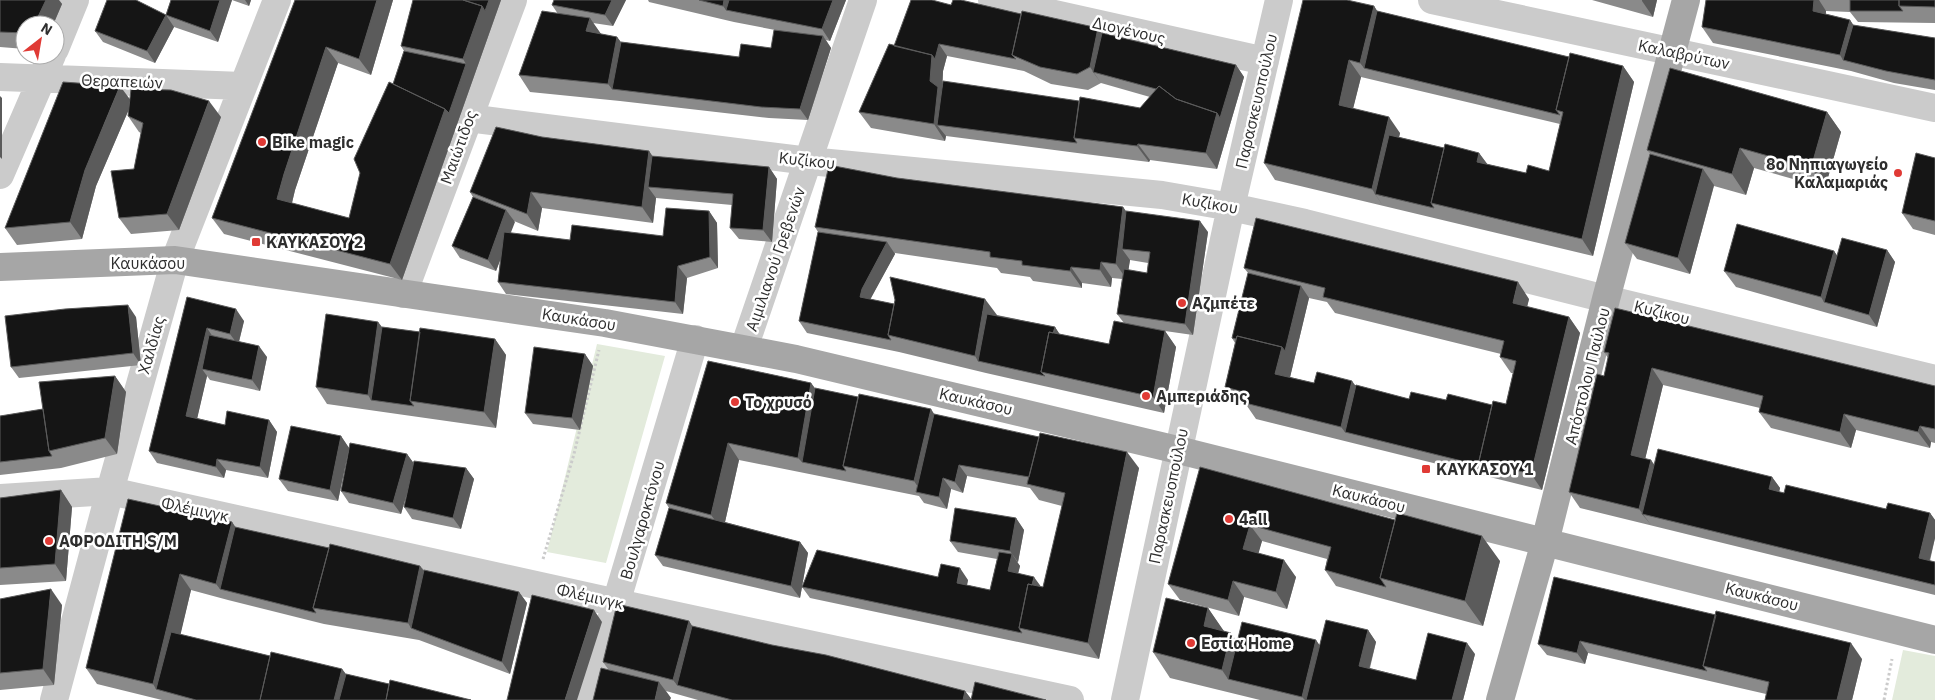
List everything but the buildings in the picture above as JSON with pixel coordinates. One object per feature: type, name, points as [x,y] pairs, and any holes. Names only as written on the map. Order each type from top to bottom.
[{"type":"main road","name":"Απόστολου Παύλου","points":[[1500,700],[1545,542],[1606,299],[1686,0]]},
{"type":"main road","name":"Καυκάσου","points":[[0,267],[175,260],[605,322],[744,348],[1178,450],[1935,640]]},
{"type":"street","points":[[65,24],[75,0]]},
{"type":"street","name":"Χαλδίας","points":[[54,700],[175,260],[277,0]]},
{"type":"street","name":"Μαιώτιδος","points":[[403,294],[513,0]]},
{"type":"street","name":"Αιμιλιανού Γρεβενών","points":[[744,348],[864,0]]},
{"type":"street","name":"Διογένους","points":[[992,0],[1265,61]]},
{"type":"street","name":"Παρασκευοπούλου","points":[[1125,700],[1231,207],[1279,0]]},
{"type":"street","name":"Καλαβρύτων","points":[[1432,0],[1935,108]]},
{"type":"street","points":[[0,175],[48,66]]},
{"type":"street","name":"Θεραπειών","points":[[0,77],[48,66],[243,86]]},
{"type":"street","name":"Κυζίκου","points":[[468,118],[809,160],[1162,195],[1231,207],[1304,223],[1935,379]]},
{"type":"street","name":"Βουλγαροκτόνου","points":[[587,700],[694,339]]},
{"type":"street","name":"Φλέμινγκ","points":[[0,498],[110,491],[617,603],[1070,700]]},
{"type":"path","points":[[536,584],[574,454],[597,363],[605,322]]},
{"type":"path","points":[[1884,700],[1898,630]]},
{"type":"green space","points":[[597,344],[665,356],[606,563],[547,552]]},
{"type":"green space","points":[[1903,650],[1935,656],[1935,700],[1892,700]]},
{"type":"place","name":"Bike magic","points":[[262,142]]},
{"type":"place","name":"8ο Νηπιαγωγείο Καλαμαριάς","points":[[1898,173]]},
{"type":"place","name":"ΚΑΥΚΑΣΟΥ 2","points":[[256,242]]},
{"type":"place","name":"Αζμπέτε","points":[[1182,303]]},
{"type":"place","name":"Αμπεριάδης","points":[[1146,396]]},
{"type":"place","name":"Το χρυσό","points":[[735,402]]},
{"type":"place","name":"ΚΑΥΚΑΣΟΥ 1","points":[[1426,469]]},
{"type":"place","name":"4all","points":[[1229,519]]},
{"type":"place","name":"ΑΦΡΟΔΙΤΗ S/M","points":[[49,541]]},
{"type":"place","name":"Εστία Home","points":[[1191,643]]}]
